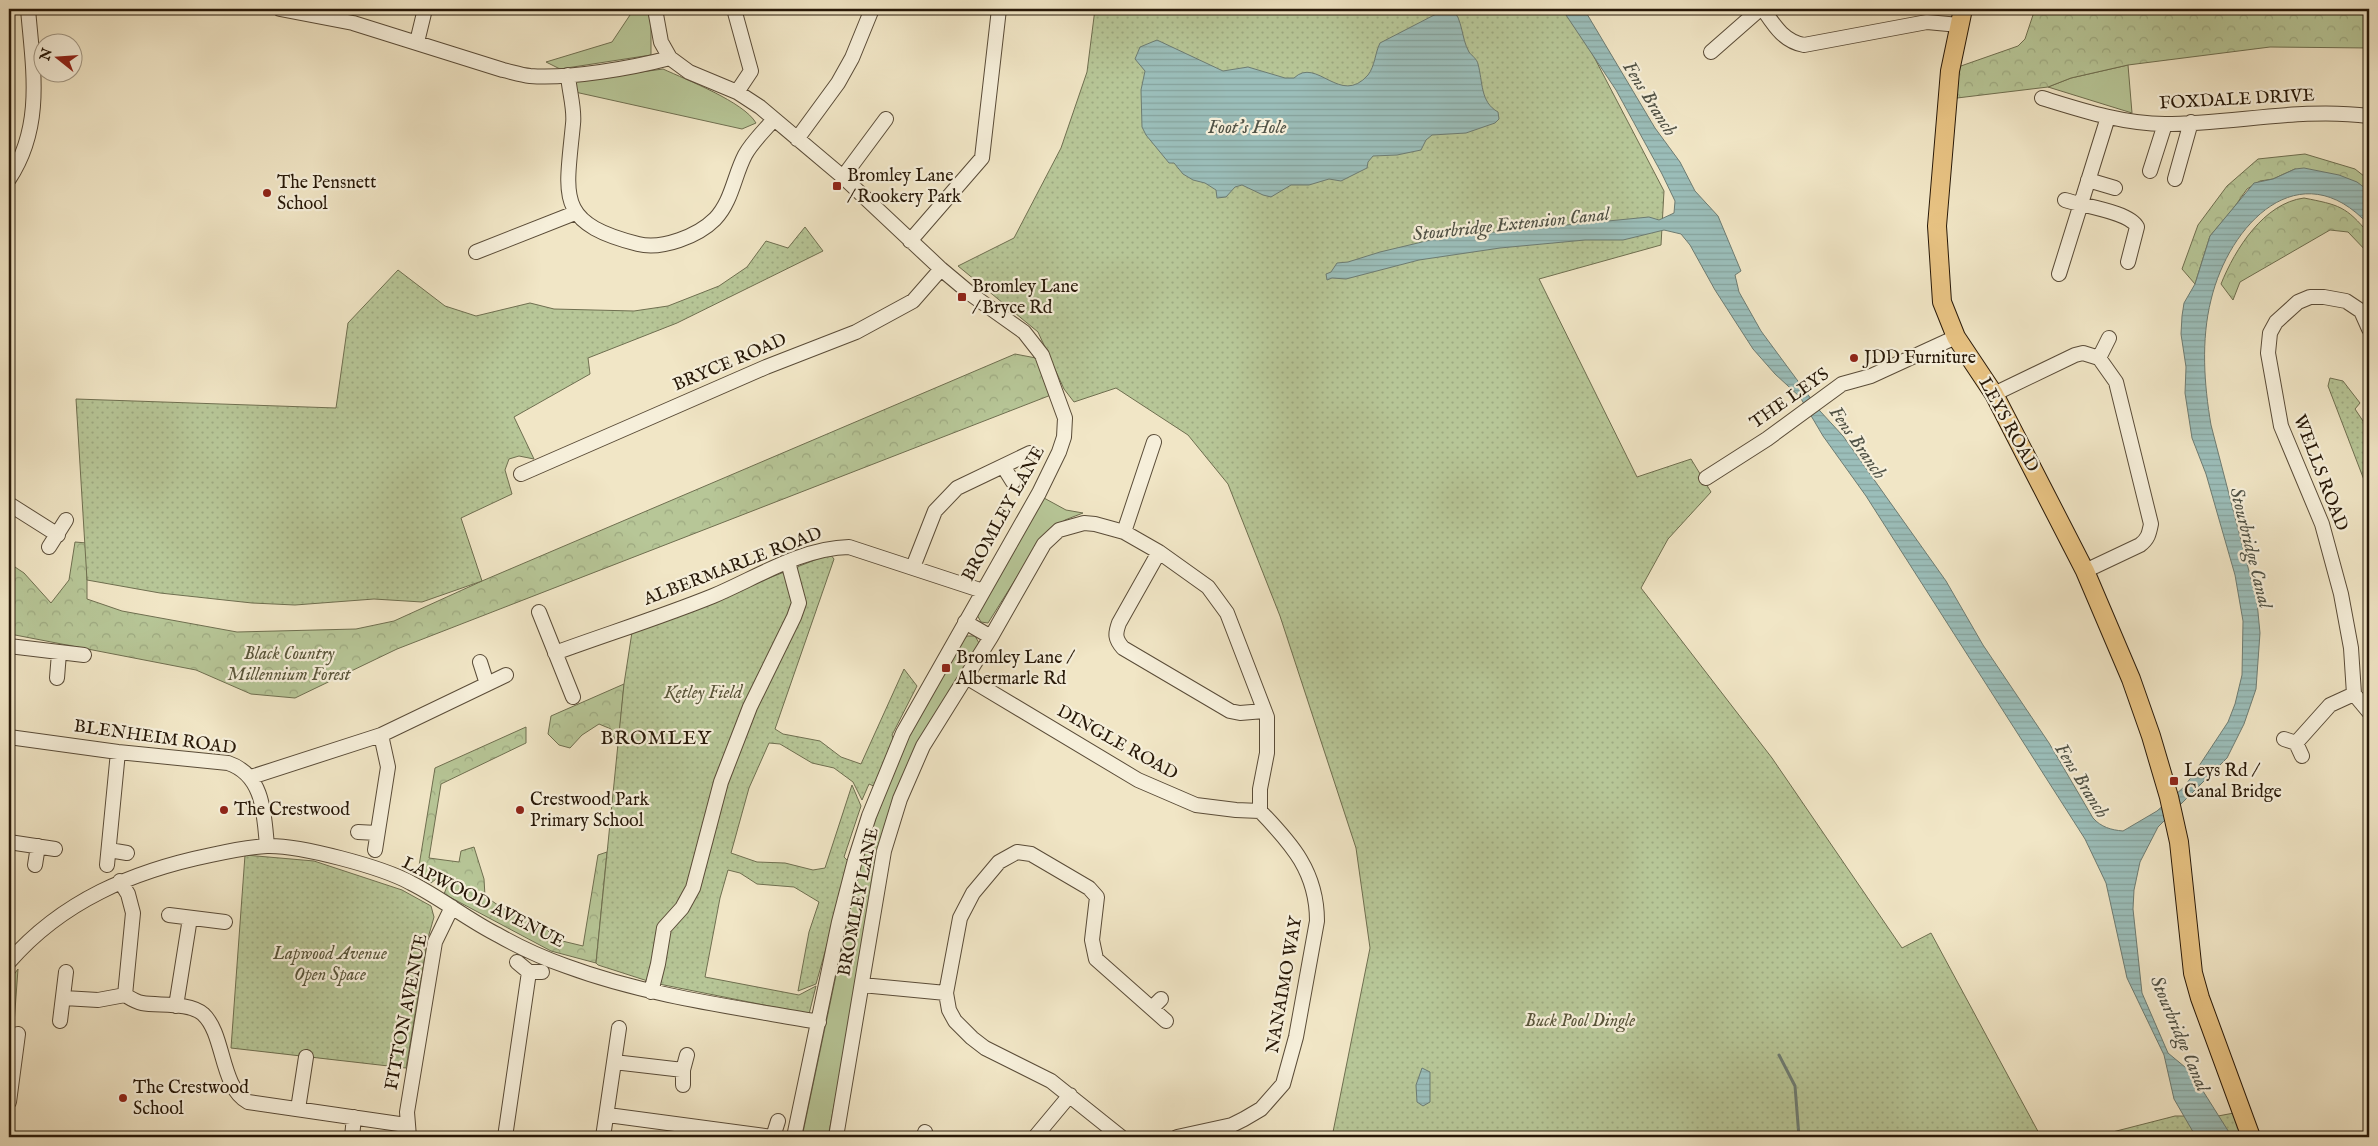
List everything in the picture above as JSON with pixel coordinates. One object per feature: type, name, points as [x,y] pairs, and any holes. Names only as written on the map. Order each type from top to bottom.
[{"type":"main road","name":"LEYS ROAD","points":[[1961,17],[1950,71],[1936,226],[1942,302],[1956,337],[1994,394],[2085,571],[2131,679],[2175,821],[2193,973],[2200,998],[2251,1137]]},
{"type":"street","points":[[9,179],[21,161],[34,115],[34,85],[28,9]]},
{"type":"street","points":[[280,9],[353,23],[503,70],[528,76],[568,75],[644,65],[670,58]]},
{"type":"street","points":[[417,42],[425,9]]},
{"type":"street","points":[[655,9],[661,42],[670,58],[689,72],[737,92],[774,119],[843,177],[940,269]]},
{"type":"street","points":[[734,9],[751,71],[737,92]]},
{"type":"street","points":[[797,139],[838,83],[852,58],[872,9]]},
{"type":"street","points":[[910,241],[982,158],[999,9]]},
{"type":"street","points":[[1711,52],[1761,9],[1786,38],[1804,45],[1961,17]]},
{"type":"street","points":[[568,75],[574,122],[568,156],[567,189],[575,213],[604,235],[642,245],[675,242],[695,234],[715,220],[727,203],[746,154],[774,119]]},
{"type":"street","name":"FOXDALE DRIVE","points":[[2049,104],[2108,117],[2165,124],[2300,114],[2341,113],[2369,116]]},
{"type":"street","points":[[2059,274],[2108,117]]},
{"type":"street","points":[[843,177],[886,119]]},
{"type":"street","points":[[2175,179],[2191,122]]},
{"type":"street","points":[[2150,171],[2165,124]]},
{"type":"street","points":[[2088,180],[2115,188]]},
{"type":"street","points":[[2065,200],[2120,214],[2135,221],[2137,227],[2128,262]]},
{"type":"street","points":[[476,252],[575,213]]},
{"type":"street","name":"BROMLEY LANE","points":[[794,1137],[839,922],[869,816],[903,733],[1039,493],[1060,452],[1066,427],[1057,392],[1042,355],[1024,332],[972,295],[940,269]]},
{"type":"street","name":"BRYCE ROAD","points":[[521,474],[766,366],[856,332],[913,301],[940,269]]},
{"type":"street","name":"WELLS ROAD","points":[[2354,694],[2351,648],[2341,594],[2322,524],[2280,426],[2268,353],[2270,333],[2276,322],[2298,302],[2310,297],[2324,296],[2346,301],[2361,311],[2369,329]]},
{"type":"street","name":"THE LEYS","points":[[1706,478],[1766,439],[1842,384],[1872,376],[1956,337]]},
{"type":"street","points":[[2099,358],[2109,338]]},
{"type":"street","points":[[1994,394],[2075,355],[2084,354],[2099,358],[2116,382],[2150,524],[2147,540],[2085,571]]},
{"type":"street","points":[[1124,532],[1142,455],[1154,442]]},
{"type":"street","points":[[913,567],[935,511],[957,488],[1030,453]]},
{"type":"street","points":[[1003,466],[1013,482]]},
{"type":"street","points":[[9,504],[58,535]]},
{"type":"street","points":[[49,547],[66,520]]},
{"type":"street","points":[[965,622],[991,637],[1044,544],[1059,530],[1084,523],[1124,532],[1159,552],[1208,587],[1227,613],[1267,717],[1267,752],[1260,789],[1260,811]]},
{"type":"street","name":"ALBERMARLE ROAD","points":[[555,653],[712,596],[788,562],[832,547],[849,547],[983,591]]},
{"type":"street","points":[[1159,552],[1119,623],[1115,634],[1118,642],[1123,648],[1230,711],[1240,713],[1264,711]]},
{"type":"street","points":[[651,992],[664,928],[682,908],[693,888],[720,782],[750,707],[794,618],[799,603],[788,562]]},
{"type":"street","points":[[540,612],[572,697]]},
{"type":"street","name":"BROMLEY LANE","points":[[836,1137],[884,851],[900,799],[923,746],[991,637]]},
{"type":"street","points":[[9,646],[84,655]]},
{"type":"street","points":[[57,678],[59,653]]},
{"type":"street","points":[[480,662],[487,684]]},
{"type":"street","points":[[251,777],[381,735],[506,675]]},
{"type":"street","name":"DINGLE ROAD","points":[[966,677],[1138,780],[1196,805],[1260,811]]},
{"type":"street","points":[[2294,746],[2330,705],[2354,694],[2369,712]]},
{"type":"street","points":[[375,850],[388,767],[381,735]]},
{"type":"street","name":"BLENHEIM ROAD","points":[[9,737],[118,752],[228,763],[238,766],[251,777],[262,802],[267,846]]},
{"type":"street","points":[[107,865],[118,752]]},
{"type":"street","name":"NANAIMO WAY","points":[[1177,1137],[1232,1126],[1252,1115],[1284,1084],[1288,1072],[1317,921],[1317,905],[1309,876],[1296,850],[1260,811]]},
{"type":"street","points":[[358,832],[378,833]]},
{"type":"street","points":[[9,842],[55,848]]},
{"type":"street","points":[[35,865],[38,846]]},
{"type":"street","name":"LAPWOOD AVENUE","points":[[9,962],[28,939],[51,920],[73,905],[120,881],[147,871],[198,858],[267,846],[286,847],[354,862],[410,882],[498,936],[565,966],[651,992],[819,1022]]},
{"type":"street","points":[[109,850],[127,853]]},
{"type":"street","points":[[1121,1137],[1051,1081],[985,1048],[955,1021],[949,1010],[946,994],[960,918],[973,893],[999,862],[1018,852],[1031,854],[1043,859],[1094,892],[1097,902],[1092,947],[1096,959],[1157,1004],[1166,1020]]},
{"type":"street","points":[[120,881],[128,894],[133,913],[125,996]]},
{"type":"street","name":"FITTON AVENUE","points":[[408,1131],[435,942],[452,907]]},
{"type":"street","points":[[169,915],[225,922]]},
{"type":"street","points":[[176,1006],[190,918]]},
{"type":"street","points":[[505,1137],[536,972],[517,962]]},
{"type":"street","points":[[60,1022],[66,972]]},
{"type":"street","points":[[862,985],[946,994]]},
{"type":"street","points":[[64,998],[98,1000],[125,996],[140,1003],[176,1006],[202,1013],[210,1024],[234,1086],[240,1096],[252,1103],[354,1118],[408,1131]]},
{"type":"street","points":[[603,1137],[608,1115],[619,1028]]},
{"type":"street","points":[[9,1102],[12,1049],[18,1034]]},
{"type":"street","points":[[683,1085],[683,1070],[688,1055]]},
{"type":"street","points":[[614,1062],[683,1070]]},
{"type":"street","points":[[298,1109],[300,1065]]},
{"type":"street","points":[[1035,1137],[1070,1095]]},
{"type":"street","points":[[608,1115],[772,1137],[778,1121]]},
{"type":"street","points":[[352,1137],[354,1118]]},
{"type":"green space","points":[[634,9],[648,9],[651,25],[651,55],[560,69],[546,62],[612,42]]},
{"type":"green space","name":"Buck Pool Dingle","points":[[1095,9],[1318,9],[1355,12],[1359,9],[1569,9],[1664,191],[1661,245],[1539,279],[1637,477],[1691,459],[1711,492],[1668,539],[1641,588],[1772,758],[1902,948],[1931,933],[2041,1137],[1332,1137],[1370,948],[1356,848],[1280,616],[1228,484],[1188,435],[1116,388],[1074,402],[1064,389],[1038,332],[958,266],[1014,238],[1061,148],[1087,72]]},
{"type":"green space","points":[[2035,9],[2369,9],[2369,48],[2270,47],[2128,65],[2071,78],[2048,87],[1957,98],[1958,67],[2018,46],[2025,39]]},
{"type":"green space","points":[[2128,65],[2132,113],[2048,87],[2071,78]]},
{"type":"green space","points":[[663,69],[728,100],[750,115],[756,123],[742,129],[575,92],[574,81]]},
{"type":"green space","points":[[2305,154],[2355,169],[2369,180],[2369,191],[2295,169],[2273,179],[2260,181],[2247,189],[2210,236],[2195,284],[2182,269],[2198,225],[2227,186],[2258,159]]},
{"type":"green space","points":[[2304,198],[2334,205],[2348,212],[2369,234],[2369,254],[2348,232],[2330,230],[2240,282],[2233,300],[2221,284],[2234,256],[2243,243],[2264,218],[2276,209]]},
{"type":"green space","points":[[805,227],[823,251],[677,323],[588,358],[590,374],[514,417],[534,459],[519,456],[509,459],[505,470],[512,494],[461,518],[482,581],[422,602],[374,599],[295,605],[252,603],[160,593],[87,580],[76,399],[336,408],[348,323],[398,270],[445,306],[476,316],[530,303],[554,309],[634,311],[668,306],[719,286],[747,267],[766,241],[788,248]]},
{"type":"green space","name":"Black Country Millennium Forest","points":[[1015,354],[1036,358],[1051,395],[397,649],[295,698],[251,694],[196,670],[10,634],[9,563],[24,573],[51,603],[69,580],[75,542],[87,543],[87,599],[122,611],[237,632],[356,629],[394,621],[482,581]]},
{"type":"green space","points":[[2330,378],[2343,381],[2360,403],[2355,409],[2369,430],[2369,493],[2328,386]]},
{"type":"green space","points":[[1044,498],[1066,510],[1083,513],[1065,520],[1042,537],[988,623],[981,622],[977,615]]},
{"type":"green space","name":"Ketley Field","points":[[830,554],[834,559],[775,729],[783,734],[820,741],[841,757],[861,764],[904,669],[917,686],[892,735],[894,741],[876,787],[869,784],[862,800],[853,782],[834,768],[812,763],[780,744],[769,743],[749,788],[731,853],[757,862],[785,863],[813,870],[825,868],[852,785],[861,806],[844,857],[850,863],[816,984],[798,991],[809,932],[819,902],[794,887],[757,884],[740,873],[728,870],[720,898],[705,977],[799,995],[816,986],[809,1014],[654,983],[598,965],[596,963],[624,684],[632,632]]},
{"type":"green space","points":[[967,636],[975,636],[979,643],[919,744],[892,803],[828,1137],[802,1137],[854,890],[867,842],[904,744],[960,644]]},
{"type":"green space","points":[[624,684],[618,748],[611,729],[599,724],[582,735],[570,748],[559,745],[548,734],[551,716]]},
{"type":"green space","points":[[526,727],[526,743],[441,784],[429,858],[459,862],[461,851],[474,847],[484,879],[485,896],[502,908],[545,926],[554,939],[583,946],[598,855],[607,852],[596,963],[551,951],[444,894],[448,884],[436,879],[431,883],[418,872],[435,768]]},
{"type":"green space","name":"Lapwood Avenue Open Space","points":[[245,855],[314,861],[402,890],[431,906],[434,917],[428,938],[406,1068],[231,1048]]},
{"type":"green space","points":[[18,969],[13,1038],[9,1042],[9,981]]},
{"type":"green space","points":[[2234,1113],[2241,1137],[2093,1137],[2175,1116],[2218,1116]]},
{"type":"water","name":"Foot's Hole","points":[[1442,9],[1452,9],[1456,13],[1466,47],[1476,59],[1485,97],[1492,108],[1498,112],[1499,119],[1495,123],[1466,133],[1432,135],[1426,140],[1421,150],[1397,155],[1373,156],[1368,162],[1367,168],[1341,181],[1329,179],[1309,185],[1291,185],[1271,197],[1242,185],[1235,187],[1226,197],[1217,198],[1216,190],[1205,183],[1193,180],[1183,174],[1174,163],[1169,163],[1146,135],[1142,127],[1141,90],[1145,71],[1135,59],[1140,47],[1157,40],[1223,71],[1248,67],[1285,78],[1294,78],[1303,73],[1311,73],[1348,86],[1358,83],[1368,75],[1380,43],[1440,12]]},
{"type":"water","points":[[1562,9],[1584,9],[1655,128],[1680,162],[1695,191],[1718,216],[1741,271],[1735,275],[1739,292],[1761,331],[1820,411],[1843,436],[1946,581],[1983,645],[2049,743],[2093,818],[2106,828],[2114,830],[2123,831],[2157,811],[2184,787],[2228,722],[2235,704],[2242,675],[2243,621],[2235,575],[2206,474],[2192,438],[2185,393],[2186,367],[2181,334],[2184,303],[2195,284],[2210,236],[2254,183],[2273,179],[2295,169],[2304,168],[2339,175],[2357,182],[2369,191],[2369,225],[2343,204],[2318,194],[2293,196],[2271,206],[2251,223],[2234,246],[2220,272],[2208,315],[2205,362],[2211,425],[2257,602],[2260,633],[2256,689],[2244,724],[2227,758],[2158,827],[2140,862],[2134,890],[2133,909],[2142,993],[2168,1053],[2191,1072],[2232,1137],[2196,1137],[2174,1099],[2164,1055],[2127,978],[2106,883],[2085,839],[1866,496],[1823,436],[1800,397],[1775,374],[1753,349],[1715,290],[1690,245],[1681,234],[1664,230],[1623,240],[1585,240],[1500,248],[1419,260],[1346,279],[1332,278],[1327,280],[1326,274],[1331,272],[1337,263],[1348,262],[1380,252],[1443,237],[1649,217],[1659,220],[1674,213],[1675,201],[1616,90]]},
{"type":"water","points":[[1422,1068],[1430,1072],[1430,1102],[1423,1106],[1417,1102],[1416,1085]]},
{"type":"waterway","points":[[1779,1055],[1795,1086],[1799,1137]]},
{"type":"place","name":"Bromley Lane / Rookery Park","points":[[837,186]]},
{"type":"place","name":"The Pensnett School","points":[[267,193]]},
{"type":"place","name":"Bromley Lane / Bryce Rd","points":[[962,297]]},
{"type":"place","name":"JDD Furniture","points":[[1854,358]]},
{"type":"place","name":"Bromley Lane / Albermarle Rd","points":[[946,668]]},
{"type":"place","name":"Leys Rd / Canal Bridge","points":[[2174,781]]},
{"type":"place","name":"The Crestwood","points":[[224,810]]},
{"type":"place","name":"Crestwood Park Primary School","points":[[520,810]]},
{"type":"place","name":"The Crestwood School","points":[[123,1098]]},
{"type":"district","name":"BROMLEY","points":[[656,738]]},
{"type":"water label","name":"Fens Branch","points":[[1649,99]]},
{"type":"water label","name":"Stourbridge Extension Canal","points":[[1511,225]]},
{"type":"water label","name":"Fens Branch","points":[[1857,443]]},
{"type":"water label","name":"Stourbridge Canal","points":[[2250,548]]},
{"type":"water label","name":"Fens Branch","points":[[2081,781]]},
{"type":"water label","name":"Stourbridge Canal","points":[[2179,1034]]}]
